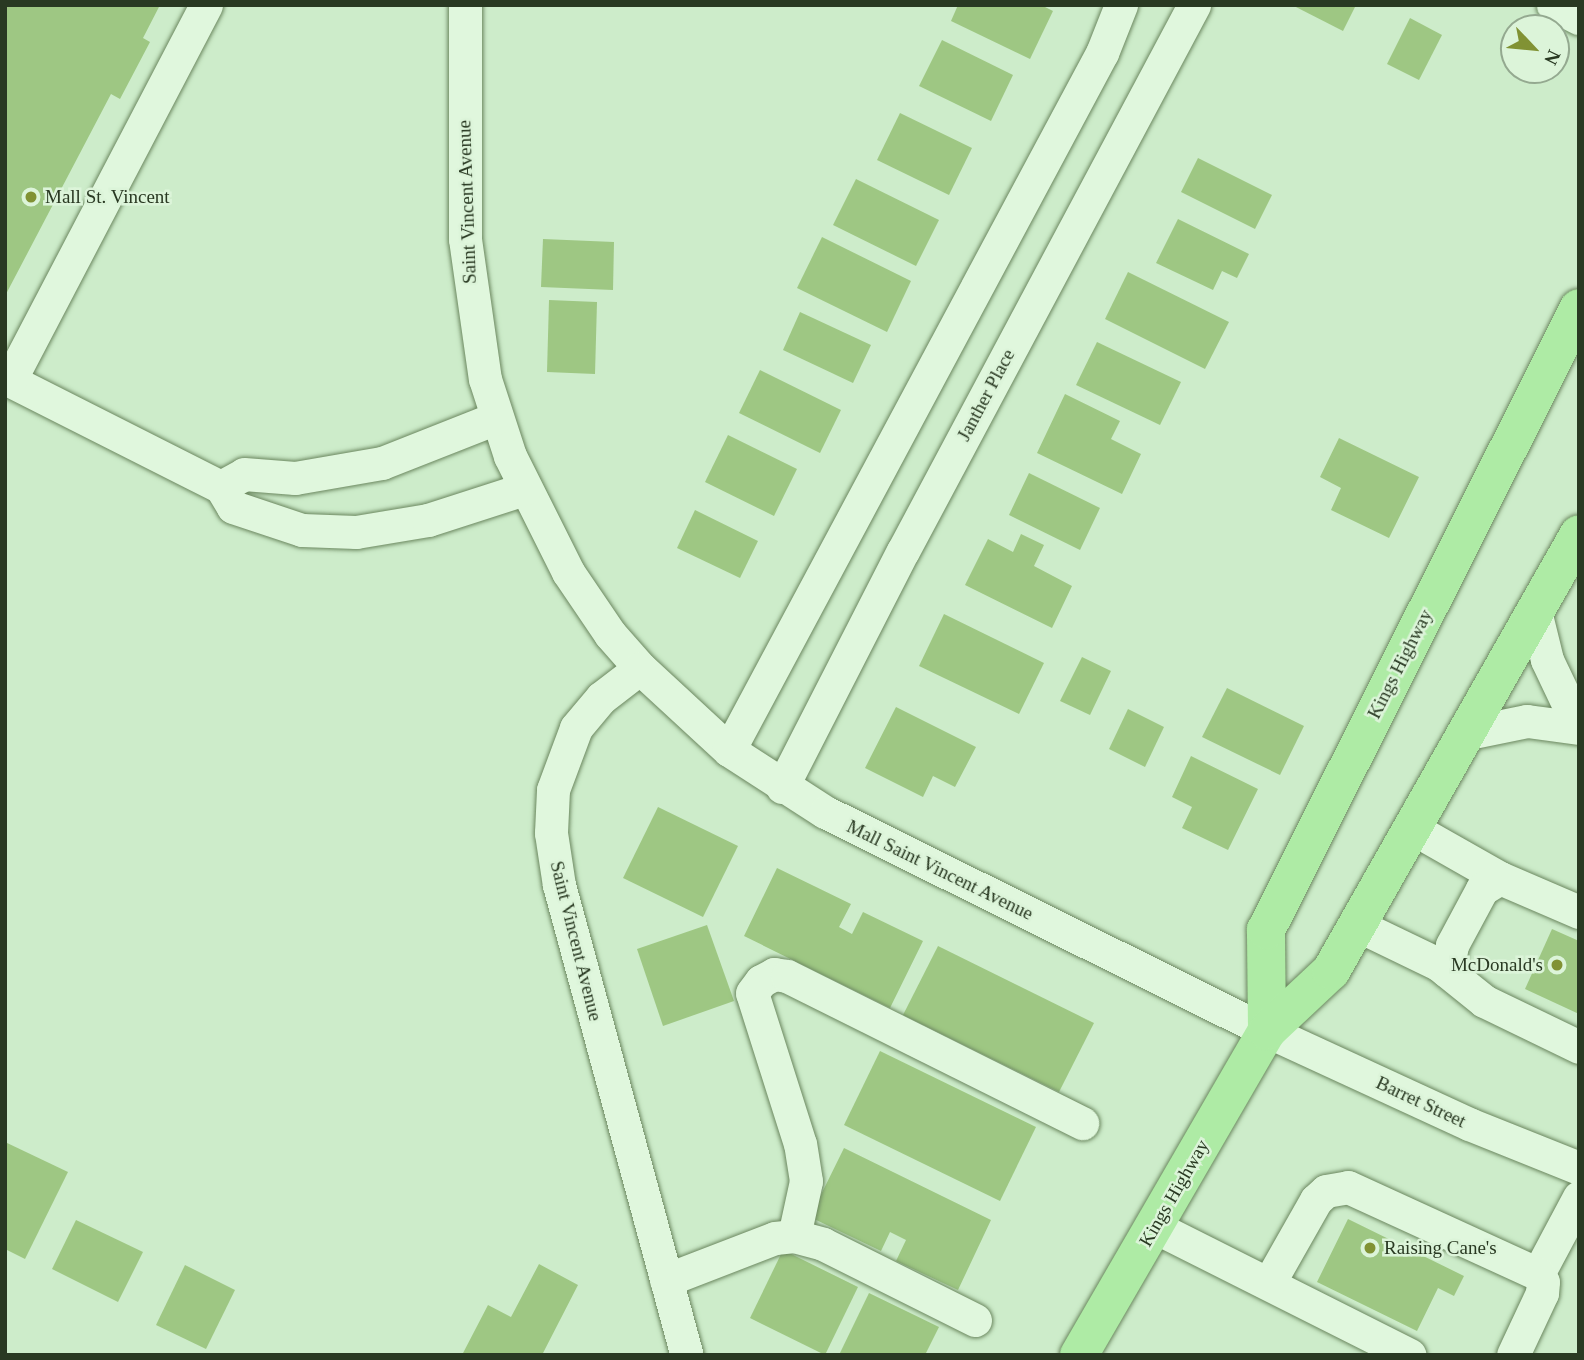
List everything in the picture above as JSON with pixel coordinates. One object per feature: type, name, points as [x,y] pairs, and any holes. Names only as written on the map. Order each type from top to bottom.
[{"type":"main road","name":"Kings Highway","points":[[1267,1031],[1266,930],[1579,308]]},
{"type":"main road","name":"Kings Highway","points":[[1079,1355],[1267,1031],[1331,971],[1579,534]]},
{"type":"street","points":[[206,5],[8,379],[221,486],[233,507],[253,517],[302,530],[356,532],[428,520],[524,489]]},
{"type":"street","name":"Saint Vincent Avenue","points":[[465,5],[465,239],[476,333],[496,418],[524,489],[568,572],[610,634],[640,668],[601,698],[576,728],[558,766],[550,812],[559,885],[687,1355]]},
{"type":"street","points":[[729,750],[1102,53],[1121,5]]},
{"type":"street","name":"Janther Place","points":[[782,787],[903,551],[1194,5]]},
{"type":"street","points":[[1552,5],[1579,18]]},
{"type":"street","points":[[221,486],[244,474],[296,478],[382,463],[496,418]]},
{"type":"street","points":[[1535,611],[1547,660],[1579,728]]},
{"type":"street","name":"Mall Saint Vincent Avenue","points":[[640,668],[729,750],[782,787],[913,858],[1267,1031]]},
{"type":"street","points":[[1468,733],[1527,721],[1579,728]]},
{"type":"street","points":[[1412,828],[1500,878],[1579,912]]},
{"type":"street","points":[[1447,971],[1452,945],[1482,889],[1500,878]]},
{"type":"street","points":[[1357,925],[1447,971],[1477,997],[1579,1047]]},
{"type":"street","points":[[794,1236],[806,1181],[800,1144],[752,993],[774,974],[787,976],[1082,1123]]},
{"type":"street","name":"Barret Street","points":[[1267,1031],[1459,1120],[1579,1168]]},
{"type":"street","points":[[1269,1283],[1317,1199],[1326,1191],[1348,1187],[1538,1274],[1543,1282],[1542,1293],[1513,1355]]},
{"type":"street","points":[[1538,1274],[1579,1197]]},
{"type":"street","points":[[1155,1227],[1409,1355]]},
{"type":"street","points":[[666,1280],[775,1238],[794,1236],[823,1244],[975,1320]]},
{"type":"building","name":"Mall St. Vincent","points":[[5,5],[160,5],[143,38],[150,42],[120,99],[111,94],[5,296]]},
{"type":"building","points":[[958,5],[1041,5],[1053,11],[1030,59],[951,21]]},
{"type":"building","points":[[1292,5],[1356,5],[1343,31]]},
{"type":"building","points":[[1410,18],[1442,35],[1419,80],[1387,64]]},
{"type":"building","points":[[942,40],[1013,75],[991,121],[919,86]]},
{"type":"building","points":[[900,113],[972,148],[949,195],[877,160]]},
{"type":"building","points":[[1198,158],[1272,195],[1255,229],[1181,192]]},
{"type":"building","points":[[856,179],[939,220],[916,266],[833,225]]},
{"type":"building","points":[[1178,219],[1249,254],[1237,278],[1222,271],[1213,290],[1156,263]]},
{"type":"building","points":[[822,237],[911,281],[887,332],[797,288]]},
{"type":"building","points":[[543,239],[614,242],[613,290],[541,287]]},
{"type":"building","points":[[1128,272],[1229,322],[1205,369],[1105,319]]},
{"type":"building","points":[[549,300],[597,302],[595,374],[547,372]]},
{"type":"building","points":[[800,312],[871,345],[853,383],[783,350]]},
{"type":"building","points":[[1097,342],[1181,382],[1160,425],[1076,385]]},
{"type":"building","points":[[760,370],[841,410],[820,453],[739,413]]},
{"type":"building","points":[[1065,394],[1120,421],[1111,439],[1141,454],[1122,494],[1037,453]]},
{"type":"building","points":[[728,435],[797,469],[774,516],[705,482]]},
{"type":"building","points":[[1339,438],[1419,477],[1389,538],[1331,510],[1341,488],[1320,477]]},
{"type":"building","points":[[1029,473],[1100,508],[1080,550],[1009,515]]},
{"type":"building","points":[[695,510],[758,541],[740,578],[677,548]]},
{"type":"building","points":[[1021,534],[1044,545],[1034,566],[1072,586],[1052,628],[965,585],[988,539],[1013,552]]},
{"type":"building","points":[[944,614],[1044,663],[1019,714],[919,666]]},
{"type":"building","points":[[1082,657],[1111,671],[1090,715],[1060,701]]},
{"type":"building","points":[[1227,688],[1304,726],[1280,775],[1202,737]]},
{"type":"building","points":[[896,707],[976,747],[955,787],[933,776],[923,797],[865,768]]},
{"type":"building","points":[[1128,709],[1164,727],[1145,767],[1109,749]]},
{"type":"building","points":[[1191,756],[1258,789],[1228,850],[1182,828],[1192,807],[1172,797]]},
{"type":"building","points":[[658,807],[738,846],[703,917],[623,878]]},
{"type":"building","points":[[777,868],[851,904],[839,927],[852,934],[863,912],[923,941],[890,1008],[744,936]]},
{"type":"building","points":[[707,925],[734,1001],[663,1026],[637,949]]},
{"type":"building","name":"McDonald's","points":[[1552,929],[1579,941],[1579,1014],[1525,989]]},
{"type":"building","points":[[938,946],[1094,1023],[1059,1092],[903,1015]]},
{"type":"building","points":[[880,1051],[1036,1127],[1000,1201],[844,1125]]},
{"type":"building","points":[[5,1142],[68,1172],[25,1259],[5,1249]]},
{"type":"building","points":[[844,1148],[991,1220],[958,1290],[896,1261],[906,1240],[890,1232],[881,1251],[810,1217]]},
{"type":"building","name":"Raising Cane's","points":[[1348,1219],[1464,1276],[1454,1296],[1438,1288],[1417,1331],[1317,1282]]},
{"type":"building","points":[[76,1220],[143,1252],[118,1302],[52,1269]]},
{"type":"building","points":[[783,1250],[858,1287],[825,1355],[750,1318]]},
{"type":"building","points":[[539,1264],[578,1285],[542,1355],[462,1355],[488,1305],[511,1317]]},
{"type":"building","points":[[185,1265],[235,1290],[206,1349],[156,1325]]},
{"type":"building","points":[[869,1293],[939,1327],[925,1355],[839,1355]]},
{"type":"place","name":"Mall St. Vincent","points":[[31,197]]},
{"type":"place","name":"McDonald's","points":[[1557,965]]},
{"type":"place","name":"Raising Cane's","points":[[1370,1248]]}]
